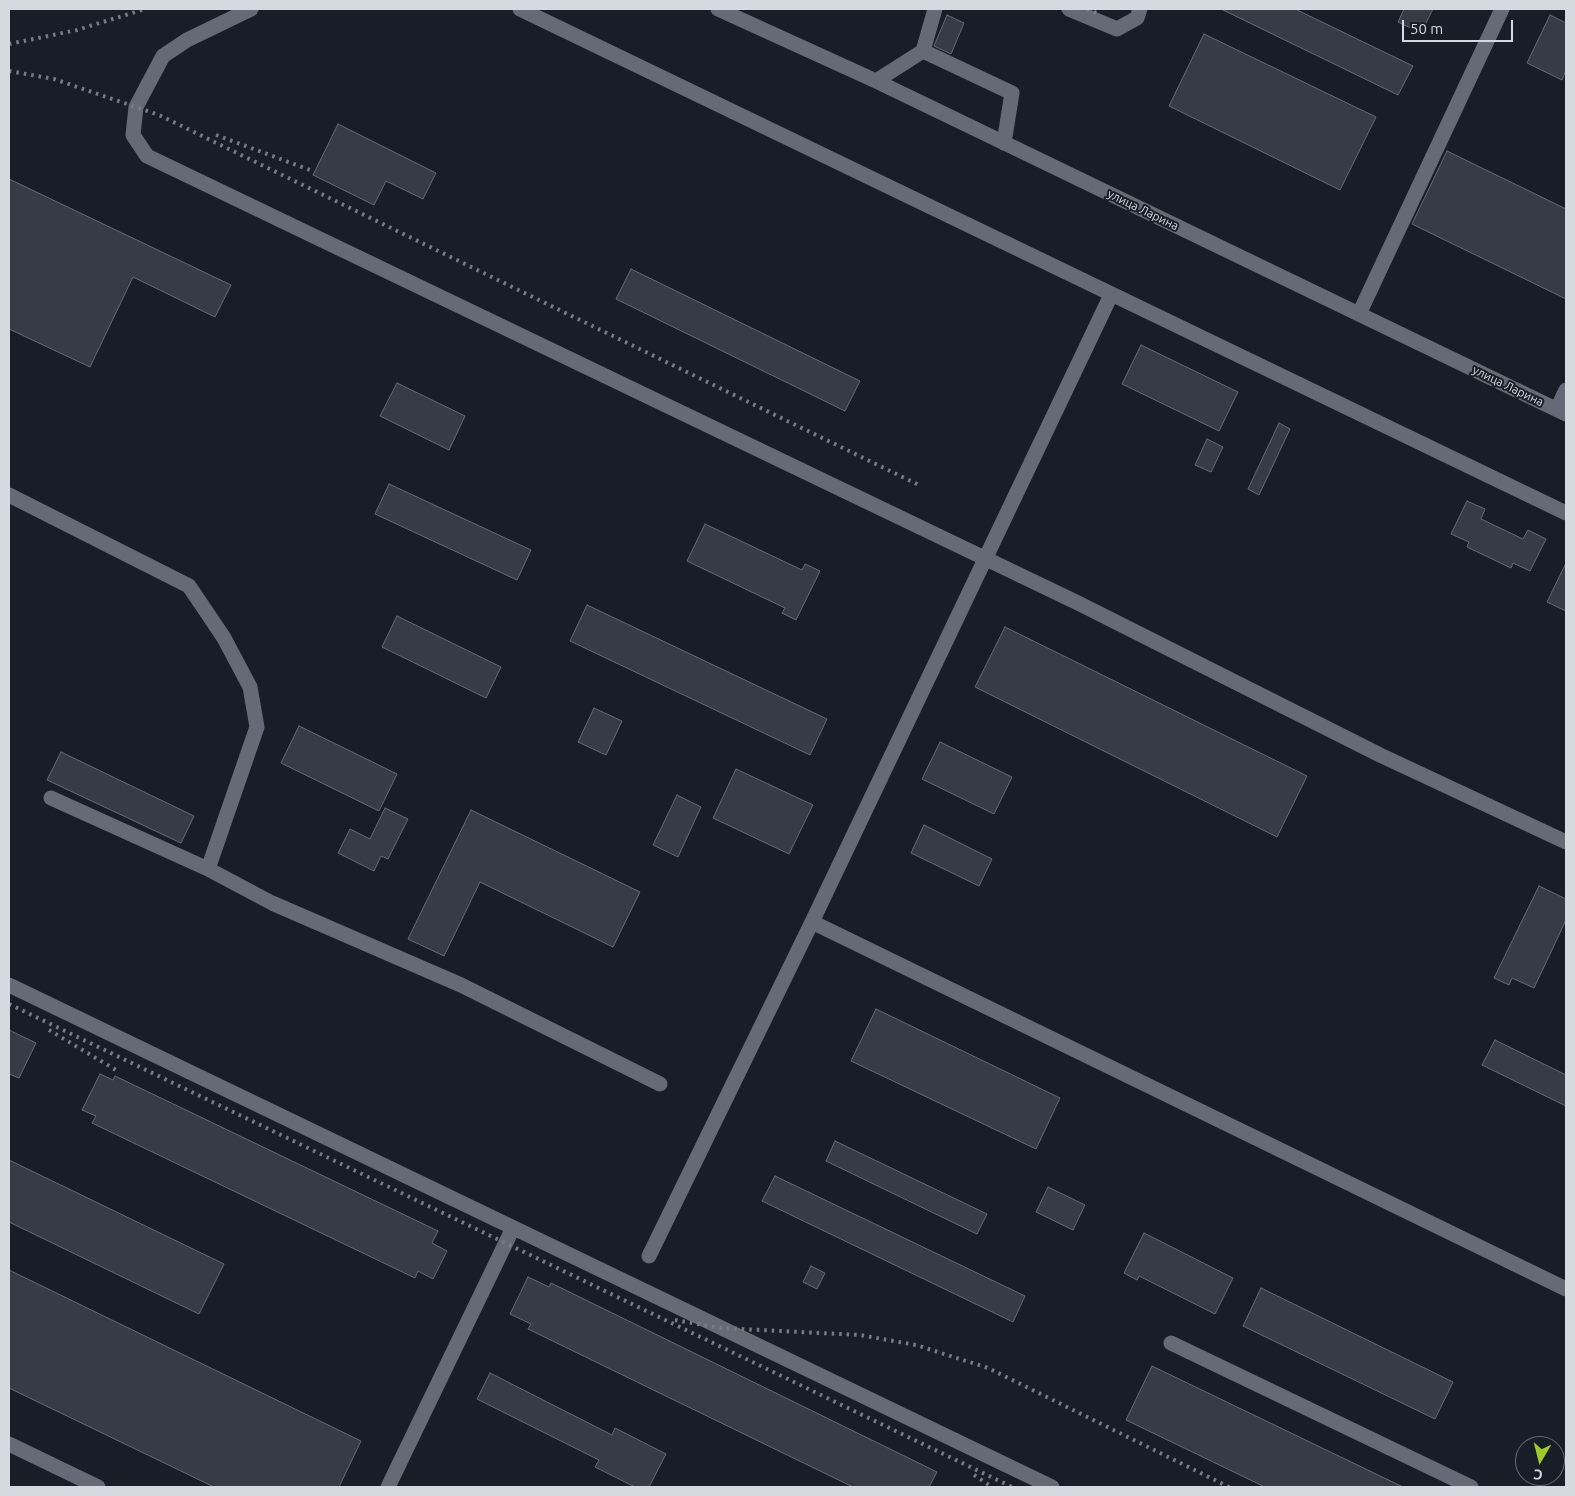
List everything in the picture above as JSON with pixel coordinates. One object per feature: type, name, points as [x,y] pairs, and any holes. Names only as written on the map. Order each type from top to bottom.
[{"type":"street","points":[[251,9],[188,40],[163,56],[136,107],[133,135],[147,156],[987,559],[1380,755],[1566,842]]},
{"type":"street","points":[[520,9],[1566,513]]},
{"type":"street","name":"улица Ларина","points":[[718,9],[876,81],[1562,412]]},
{"type":"street","points":[[876,81],[923,52],[935,9]]},
{"type":"street","points":[[1069,9],[1117,29],[1137,18],[1140,9]]},
{"type":"street","points":[[1359,314],[1502,9]]},
{"type":"street","points":[[923,52],[1012,93],[1004,143]]},
{"type":"street","points":[[649,1256],[987,559],[1112,295]]},
{"type":"street","points":[[1562,412],[1566,390]]},
{"type":"street","points":[[9,495],[189,586],[224,638],[250,687],[258,727],[208,869]]},
{"type":"street","points":[[51,798],[208,869],[272,903],[461,985],[660,1084]]},
{"type":"street","points":[[812,922],[1566,1289]]},
{"type":"street","points":[[9,985],[1052,1487]]},
{"type":"street","points":[[388,1487],[513,1228]]},
{"type":"street","points":[[1170,1342],[1472,1487]]},
{"type":"street","points":[[9,1444],[80,1483],[98,1487]]},
{"type":"building","points":[[1221,9],[1295,9],[1413,66],[1398,95]]},
{"type":"building","points":[[1404,9],[1433,9],[1421,33],[1398,22]]},
{"type":"building","points":[[947,15],[964,23],[951,54],[934,46]]},
{"type":"building","points":[[1550,15],[1566,23],[1566,70],[1562,80],[1527,63]]},
{"type":"building","points":[[1204,34],[1376,117],[1340,190],[1169,106]]},
{"type":"building","points":[[338,124],[436,173],[423,199],[386,181],[374,205],[313,175]]},
{"type":"building","points":[[1447,151],[1566,209],[1566,299],[1412,224]]},
{"type":"building","points":[[9,179],[231,285],[215,317],[133,277],[90,367],[9,329]]},
{"type":"building","points":[[631,269],[860,381],[845,411],[616,299]]},
{"type":"building","points":[[1141,345],[1238,392],[1219,431],[1122,384]]},
{"type":"building","points":[[397,383],[465,416],[449,450],[380,416]]},
{"type":"building","points":[[1279,423],[1290,429],[1259,495],[1248,489]]},
{"type":"building","points":[[1207,439],[1223,447],[1211,472],[1195,465]]},
{"type":"building","points":[[389,484],[531,550],[517,580],[375,514]]},
{"type":"building","points":[[1467,501],[1485,509],[1481,519],[1523,539],[1528,530],[1546,539],[1530,571],[1513,563],[1511,568],[1467,547],[1469,542],[1451,534]]},
{"type":"building","points":[[705,524],[802,570],[805,564],[820,571],[796,620],[782,613],[785,608],[687,561]]},
{"type":"building","points":[[1566,563],[1566,611],[1547,602]]},
{"type":"building","points":[[587,605],[827,719],[810,755],[570,641]]},
{"type":"building","points":[[397,616],[501,667],[486,698],[382,647]]},
{"type":"building","points":[[1005,627],[1307,776],[1277,837],[975,687]]},
{"type":"building","points":[[594,708],[622,721],[606,755],[578,742]]},
{"type":"building","points":[[299,726],[397,774],[379,811],[281,763]]},
{"type":"building","points":[[940,742],[1012,777],[994,814],[922,779]]},
{"type":"building","points":[[61,752],[194,816],[181,843],[47,780]]},
{"type":"building","points":[[736,769],[813,805],[789,854],[713,818]]},
{"type":"building","points":[[677,795],[701,807],[678,857],[653,845]]},
{"type":"building","points":[[385,808],[408,819],[388,859],[381,856],[374,871],[338,853],[350,829],[370,839]]},
{"type":"building","points":[[471,810],[640,892],[613,947],[480,882],[444,956],[408,939]]},
{"type":"building","points":[[924,825],[992,859],[979,886],[911,853]]},
{"type":"building","points":[[1539,886],[1566,899],[1566,920],[1534,988],[1512,978],[1509,985],[1494,978]]},
{"type":"building","points":[[876,1009],[1060,1098],[1036,1149],[851,1061]]},
{"type":"building","points":[[9,1030],[36,1043],[19,1078],[9,1074]]},
{"type":"building","points":[[1495,1040],[1566,1075],[1566,1106],[1482,1065]]},
{"type":"building","points":[[100,1074],[113,1080],[115,1076],[438,1231],[432,1243],[447,1251],[433,1279],[418,1271],[415,1278],[92,1123],[96,1116],[82,1110]]},
{"type":"building","points":[[835,1141],[987,1214],[977,1234],[826,1161]]},
{"type":"building","points":[[9,1160],[224,1264],[199,1314],[9,1222]]},
{"type":"building","points":[[775,1176],[1025,1296],[1013,1322],[762,1201]]},
{"type":"building","points":[[1048,1187],[1085,1205],[1073,1230],[1036,1212]]},
{"type":"building","points":[[1144,1233],[1233,1278],[1215,1314],[1139,1276],[1137,1280],[1124,1273]]},
{"type":"building","points":[[811,1266],[825,1273],[817,1289],[803,1282]]},
{"type":"building","points":[[9,1270],[361,1441],[339,1487],[214,1487],[9,1388]]},
{"type":"building","points":[[528,1277],[549,1287],[551,1283],[937,1472],[929,1487],[853,1487],[528,1329],[531,1324],[510,1314]]},
{"type":"building","points":[[1261,1288],[1453,1382],[1435,1419],[1243,1326]]},
{"type":"building","points":[[1152,1366],[1403,1487],[1265,1487],[1126,1420]]},
{"type":"building","points":[[490,1373],[612,1435],[615,1428],[666,1454],[649,1487],[635,1487],[595,1467],[599,1460],[477,1399]]},
{"type":"railway","points":[[9,44],[77,30],[145,9]]},
{"type":"railway","points":[[1087,9],[1099,14]]},
{"type":"railway","points":[[9,71],[54,79],[159,115],[921,486]]},
{"type":"railway","points":[[216,135],[310,170]]},
{"type":"railway","points":[[9,1004],[1012,1487]]},
{"type":"railway","points":[[49,1030],[116,1070]]},
{"type":"railway","points":[[675,1320],[720,1328],[860,1335],[916,1345],[988,1368],[1229,1487]]},
{"type":"railway","points":[[974,1475],[992,1487]]}]
